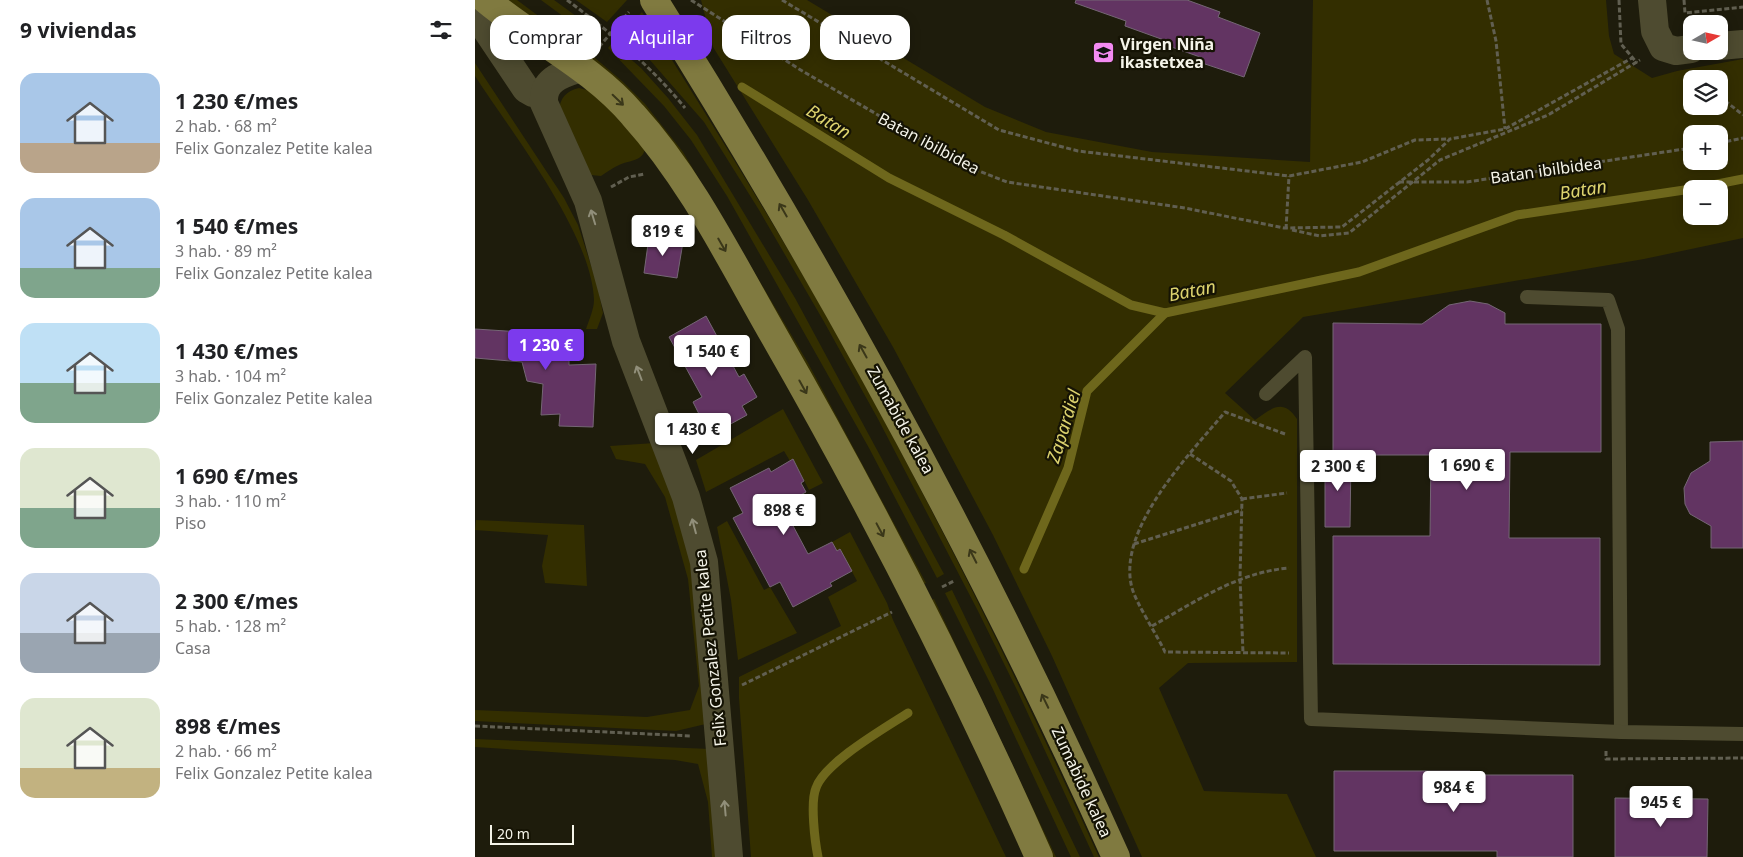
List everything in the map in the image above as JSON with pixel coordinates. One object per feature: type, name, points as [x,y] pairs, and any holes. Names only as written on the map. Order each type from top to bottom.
[{"type":"main road","points":[[486,0],[512,15]]},
{"type":"main road","name":"Zumabide kalea","points":[[643,4],[783,211],[919,452],[1011,631],[1116,857]]},
{"type":"main road","points":[[590,60],[683,181],[787,358],[917,599],[963,691],[1039,857]]},
{"type":"street","points":[[1652,0],[1655,31],[1659,41],[1667,50],[1683,49]]},
{"type":"street","points":[[475,13],[526,89],[533,93],[543,94],[555,76],[587,60]]},
{"type":"street","points":[[1728,45],[1743,44]]},
{"type":"street","name":"Felix Gonzalez Petite kalea","points":[[543,94],[548,115],[588,201],[626,341],[686,497],[704,562],[729,857]]},
{"type":"lane","points":[[1527,297],[1608,300],[1618,328],[1621,732]]},
{"type":"lane","points":[[1266,394],[1305,357],[1311,719],[1621,732],[1743,734]]},
{"type":"path","points":[[567,0],[611,32]]},
{"type":"path","name":"Batan ibilbidea","points":[[691,0],[799,69],[964,165],[1007,182],[1185,208],[1284,228],[1342,228],[1428,160],[1450,139]]},
{"type":"path","points":[[782,0],[999,130],[1078,151],[1289,176],[1362,162],[1415,140],[1450,139],[1505,129],[1632,58],[1621,44],[1619,0]]},
{"type":"path","points":[[1487,0],[1496,41],[1505,129]]},
{"type":"path","points":[[1684,0],[1685,13],[1743,7]]},
{"type":"path","points":[[631,15],[643,4]]},
{"type":"path","points":[[601,45],[611,34]]},
{"type":"path","points":[[1289,176],[1284,228],[1320,236],[1349,233],[1415,182],[1440,160],[1547,115],[1638,63],[1659,41]]},
{"type":"path","points":[[639,60],[674,94],[690,114]]},
{"type":"path","points":[[1728,103],[1743,115]]},
{"type":"path","points":[[1728,141],[1743,138]]},
{"type":"path","name":"Batan ibilbidea","points":[[1399,182],[1467,182],[1683,149]]},
{"type":"path","points":[[588,201],[629,177],[645,174],[650,180]]},
{"type":"path","points":[[1307,442],[1225,412],[1164,484],[1134,544],[1129,559],[1132,588],[1165,652],[1310,653]]},
{"type":"path","points":[[1190,454],[1231,481],[1242,499],[1240,578],[1243,653]]},
{"type":"path","points":[[1242,499],[1307,490]]},
{"type":"path","points":[[1134,544],[1242,510]]},
{"type":"path","points":[[1152,626],[1240,578],[1268,569],[1309,566]]},
{"type":"path","points":[[951,572],[959,588]]},
{"type":"path","points":[[733,689],[955,580]]},
{"type":"path","points":[[475,726],[719,737]]},
{"type":"shaded area","points":[[506,0],[517,0],[537,15],[521,15]]},
{"type":"shaded area","points":[[541,0],[554,0],[575,15],[561,15]]},
{"type":"shaded area","points":[[576,0],[627,0],[613,15],[611,15],[607,22],[601,18],[601,15],[597,15]]},
{"type":"shaded area","points":[[701,0],[807,0],[832,15],[820,15],[820,60],[907,60],[985,107],[1046,132],[1152,152],[1310,162],[1313,0],[1606,0],[1609,36],[1614,54],[1652,78],[1677,71],[1743,59],[1743,238],[1644,259],[1303,317],[1225,393],[1255,420],[1277,407],[1287,409],[1297,419],[1297,662],[1188,663],[1159,688],[1204,791],[1287,794],[1316,857],[1142,857],[1052,656],[993,535],[893,347],[808,200],[713,47],[712,15],[705,15]]},
{"type":"shaded area","points":[[565,60],[597,60],[645,104],[683,152],[808,363],[926,583],[921,585],[716,215]]},
{"type":"shaded area","points":[[620,60],[632,60],[641,68],[697,135],[795,298],[944,574],[937,578],[869,448],[727,196],[691,140],[664,106]]},
{"type":"shaded area","points":[[650,60],[672,60],[839,338],[927,501],[986,619],[1099,857],[1094,857],[1017,690],[878,419],[759,210],[704,122]]},
{"type":"shaded area","points":[[475,63],[564,198],[578,225],[597,284],[603,313],[597,329],[586,329],[594,300],[590,274],[580,245],[547,184],[475,76]]},
{"type":"shaded area","points":[[579,88],[594,92],[645,149],[641,156],[616,166],[601,176],[591,175],[559,111],[565,96]]},
{"type":"shaded area","points":[[783,409],[823,483],[809,490],[793,459],[790,461],[784,451],[706,492],[696,460]]},
{"type":"shaded area","points":[[655,443],[697,570],[710,723],[676,731],[475,721],[475,710],[647,717],[690,710],[699,686],[688,579],[665,497],[645,464],[616,459],[610,446]]},
{"type":"shaded area","points":[[476,520],[584,525],[587,586],[545,583],[542,566],[548,535],[475,530]]},
{"type":"shaded area","points":[[727,521],[764,590],[770,587],[797,633],[738,660],[731,600],[717,527]]},
{"type":"shaded area","points":[[850,532],[887,603],[893,620],[1006,857],[751,857],[739,677],[841,626],[828,597],[857,581],[840,549],[837,551],[832,542]]},
{"type":"shaded area","points":[[952,590],[1080,857],[1071,857],[990,683],[945,593]]},
{"type":"shaded area","points":[[934,599],[1056,857],[1051,857],[929,601]]},
{"type":"shaded area","points":[[475,739],[710,749],[722,857],[712,857],[708,802],[698,764],[675,760],[475,747]]},
{"type":"building","points":[[1076,0],[1187,0],[1220,12],[1218,17],[1260,33],[1244,77],[1202,63],[1203,58],[1163,44],[1164,40],[1125,26],[1126,21],[1075,3]]},
{"type":"building","points":[[649,237],[683,242],[677,278],[644,273]]},
{"type":"building","points":[[1470,301],[1488,304],[1505,313],[1505,324],[1601,324],[1601,452],[1510,452],[1509,538],[1600,538],[1600,665],[1333,664],[1333,536],[1430,536],[1431,455],[1333,455],[1333,323],[1422,324],[1449,305]]},
{"type":"building","points":[[706,316],[739,377],[744,374],[757,397],[742,406],[747,415],[707,437],[697,419],[700,416],[693,402],[702,397],[669,337]]},
{"type":"building","points":[[475,329],[569,335],[569,365],[596,364],[593,427],[559,426],[560,414],[541,415],[543,384],[527,381],[522,362],[475,358]]},
{"type":"building","points":[[1743,441],[1743,548],[1711,548],[1711,526],[1690,514],[1685,504],[1684,488],[1691,473],[1710,461],[1710,442]]},
{"type":"building","points":[[1325,458],[1351,458],[1350,527],[1325,527]]},
{"type":"building","points":[[793,459],[804,481],[801,483],[806,492],[782,505],[808,554],[832,542],[837,551],[840,549],[852,571],[830,583],[832,586],[793,607],[780,582],[770,587],[733,518],[743,513],[730,488],[769,468],[771,472]]},
{"type":"building","points":[[1334,771],[1470,771],[1470,775],[1573,775],[1573,857],[1497,857],[1497,851],[1334,851]]},
{"type":"building","points":[[1615,798],[1708,799],[1707,857],[1615,857]]},
{"type":"waterway","name":"Batan","points":[[742,87],[889,178],[1004,235],[1131,305],[1165,313],[1359,272],[1517,215],[1683,190]]},
{"type":"waterway","name":"Batan","points":[[1728,182],[1743,179]]},
{"type":"waterway","name":"Zapardiel","points":[[1024,569],[1068,468],[1087,391],[1165,313]]},
{"type":"waterway","name":"Zapardiel","points":[[818,857],[814,832],[813,803],[814,794],[821,778],[856,747],[908,713]]},
{"type":"place","name":"Virgen Niña ikastetxea","points":[[1104,53]]}]
